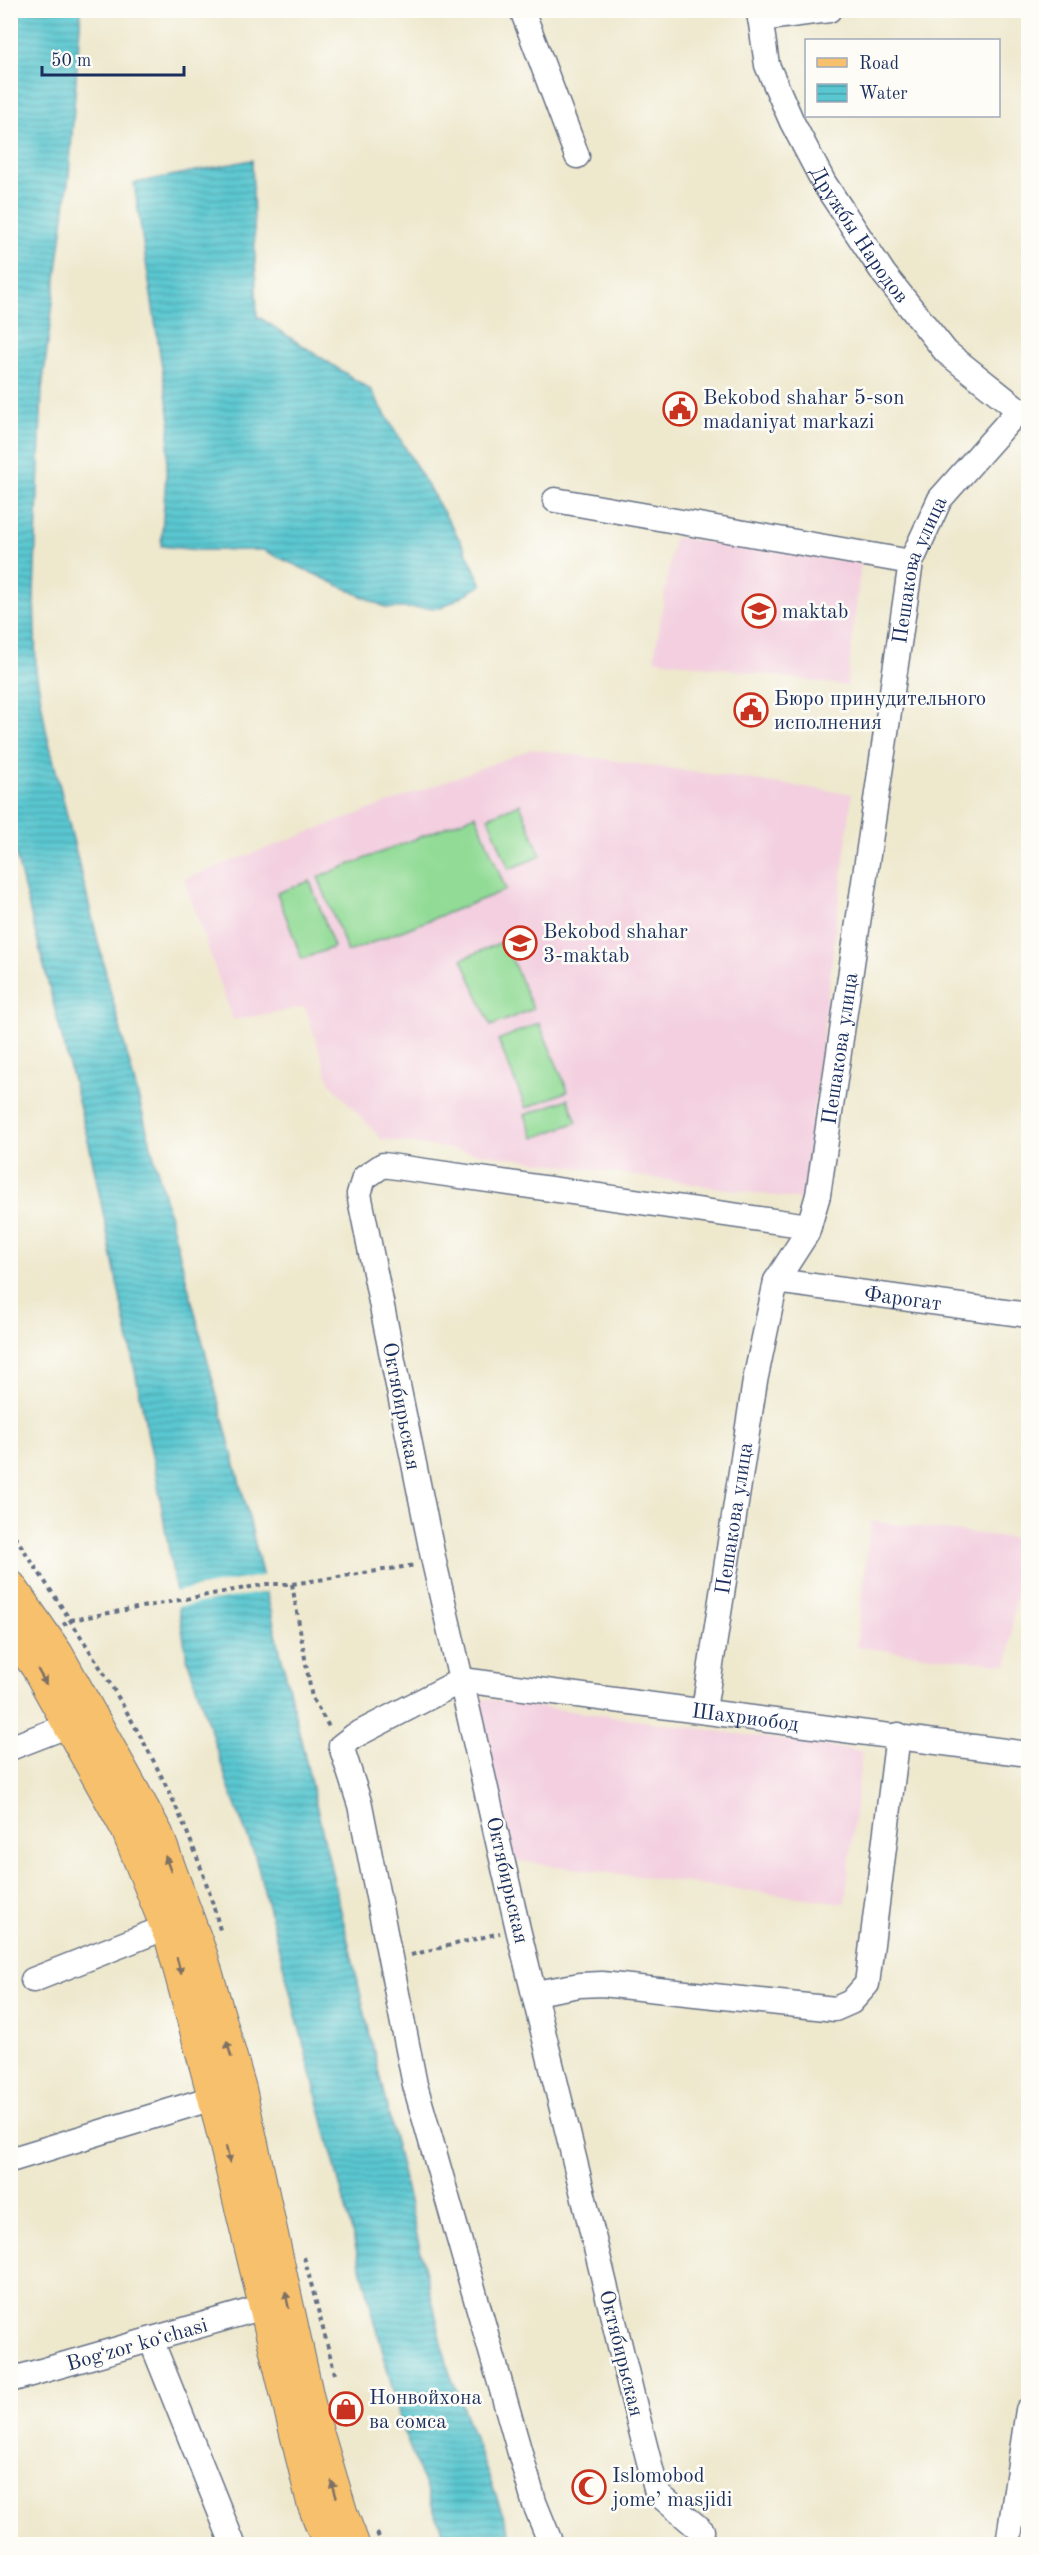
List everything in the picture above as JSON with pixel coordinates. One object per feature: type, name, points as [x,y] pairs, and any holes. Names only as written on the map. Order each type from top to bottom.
[{"type":"main road","points":[[10,1586],[22,1629],[157,1834],[202,1957],[264,2307],[313,2503],[329,2544]]},
{"type":"main road","points":[[81,1720],[166,1927],[227,2093],[310,2408],[342,2515],[354,2544]]},
{"type":"street","points":[[522,10],[577,156]]},
{"type":"street","points":[[760,15],[829,10]]},
{"type":"street","name":"Дружбы Народов","points":[[760,15],[767,65],[792,122],[824,183],[884,274],[946,352],[1024,412]]},
{"type":"street","name":"Пешакова улица","points":[[704,1710],[755,1381],[776,1281],[809,1226],[818,1195],[911,562],[940,499],[1024,412]]},
{"type":"street","points":[[555,500],[911,562]]},
{"type":"street","name":"Октябирьская","points":[[700,2544],[702,2531],[657,2493],[518,1929],[434,1562],[359,1194],[364,1178],[383,1165],[809,1226]]},
{"type":"street","name":"Фарогат","points":[[776,1281],[1029,1315]]},
{"type":"street","points":[[462,1680],[354,1736],[341,1746],[360,1805],[421,2108],[530,2491],[551,2544]]},
{"type":"street","name":"Шахриобод","points":[[462,1680],[898,1735],[1029,1754]]},
{"type":"street","points":[[10,1748],[81,1720]]},
{"type":"street","points":[[535,1993],[580,1985],[602,1984],[835,2009],[851,2002],[867,1984],[898,1735]]},
{"type":"street","points":[[33,1980],[166,1927]]},
{"type":"street","points":[[10,2160],[227,2093]]},
{"type":"street","name":"Bogʻzor koʻchasi","points":[[10,2380],[264,2307]]},
{"type":"street","points":[[151,2340],[232,2544]]},
{"type":"street","points":[[1008,2544],[1022,2499],[1029,2410]]},
{"type":"path","points":[[10,1529],[70,1620]]},
{"type":"path","points":[[22,1629],[144,1604],[267,1584],[292,1584],[434,1562]]},
{"type":"path","points":[[292,1584],[312,1698],[341,1746]]},
{"type":"path","points":[[391,1960],[518,1929]]},
{"type":"shaded area","name":"maktab","points":[[674,537],[861,563],[847,686],[654,659]]},
{"type":"shaded area","name":"Bekobod shahar 3-maktab","points":[[532,749],[852,794],[803,1200],[381,1139],[330,1083],[305,1007],[233,1020],[184,879]]},
{"type":"shaded area","points":[[871,1521],[1022,1539],[1008,1665],[856,1647]]},
{"type":"shaded area","points":[[461,1696],[862,1751],[845,1903],[494,1858]]},
{"type":"green space","points":[[520,804],[541,856],[509,869],[488,817]]},
{"type":"green space","points":[[476,815],[506,890],[348,952],[318,877]]},
{"type":"green space","points":[[310,881],[334,947],[302,959],[277,893]]},
{"type":"green space","points":[[504,941],[533,1009],[491,1026],[462,959]]},
{"type":"green space","points":[[539,1023],[568,1091],[526,1108],[498,1040]]},
{"type":"green space","points":[[568,1099],[577,1122],[534,1138],[525,1115]]},
{"type":"water","points":[[20,11],[81,11],[69,176],[42,389],[34,593],[36,671],[46,730],[108,982],[249,1518],[448,2368],[514,2544],[447,2544],[403,2430],[255,1856],[231,1794],[187,1658],[157,1480],[90,1148],[11,836],[10,135]]},
{"type":"water","points":[[252,160],[257,316],[371,390],[464,547],[482,585],[441,608],[387,608],[263,550],[198,550],[161,546],[170,420],[134,183]]},
{"type":"pier","points":[[266,1575],[267,1592],[175,1607],[173,1592]]},
{"type":"place","name":"Bekobod shahar 5-son madaniyat markazi","points":[[680,409]]},
{"type":"place","name":"maktab","points":[[759,611]]},
{"type":"place","name":"Бюро принудительного исполнения","points":[[751,710]]},
{"type":"place","name":"Bekobod shahar 3-maktab","points":[[520,943]]},
{"type":"place","name":"Нонвойхона ва сомса","points":[[346,2409]]},
{"type":"place","name":"Islomobod jome’ masjidi","points":[[589,2487]]}]
